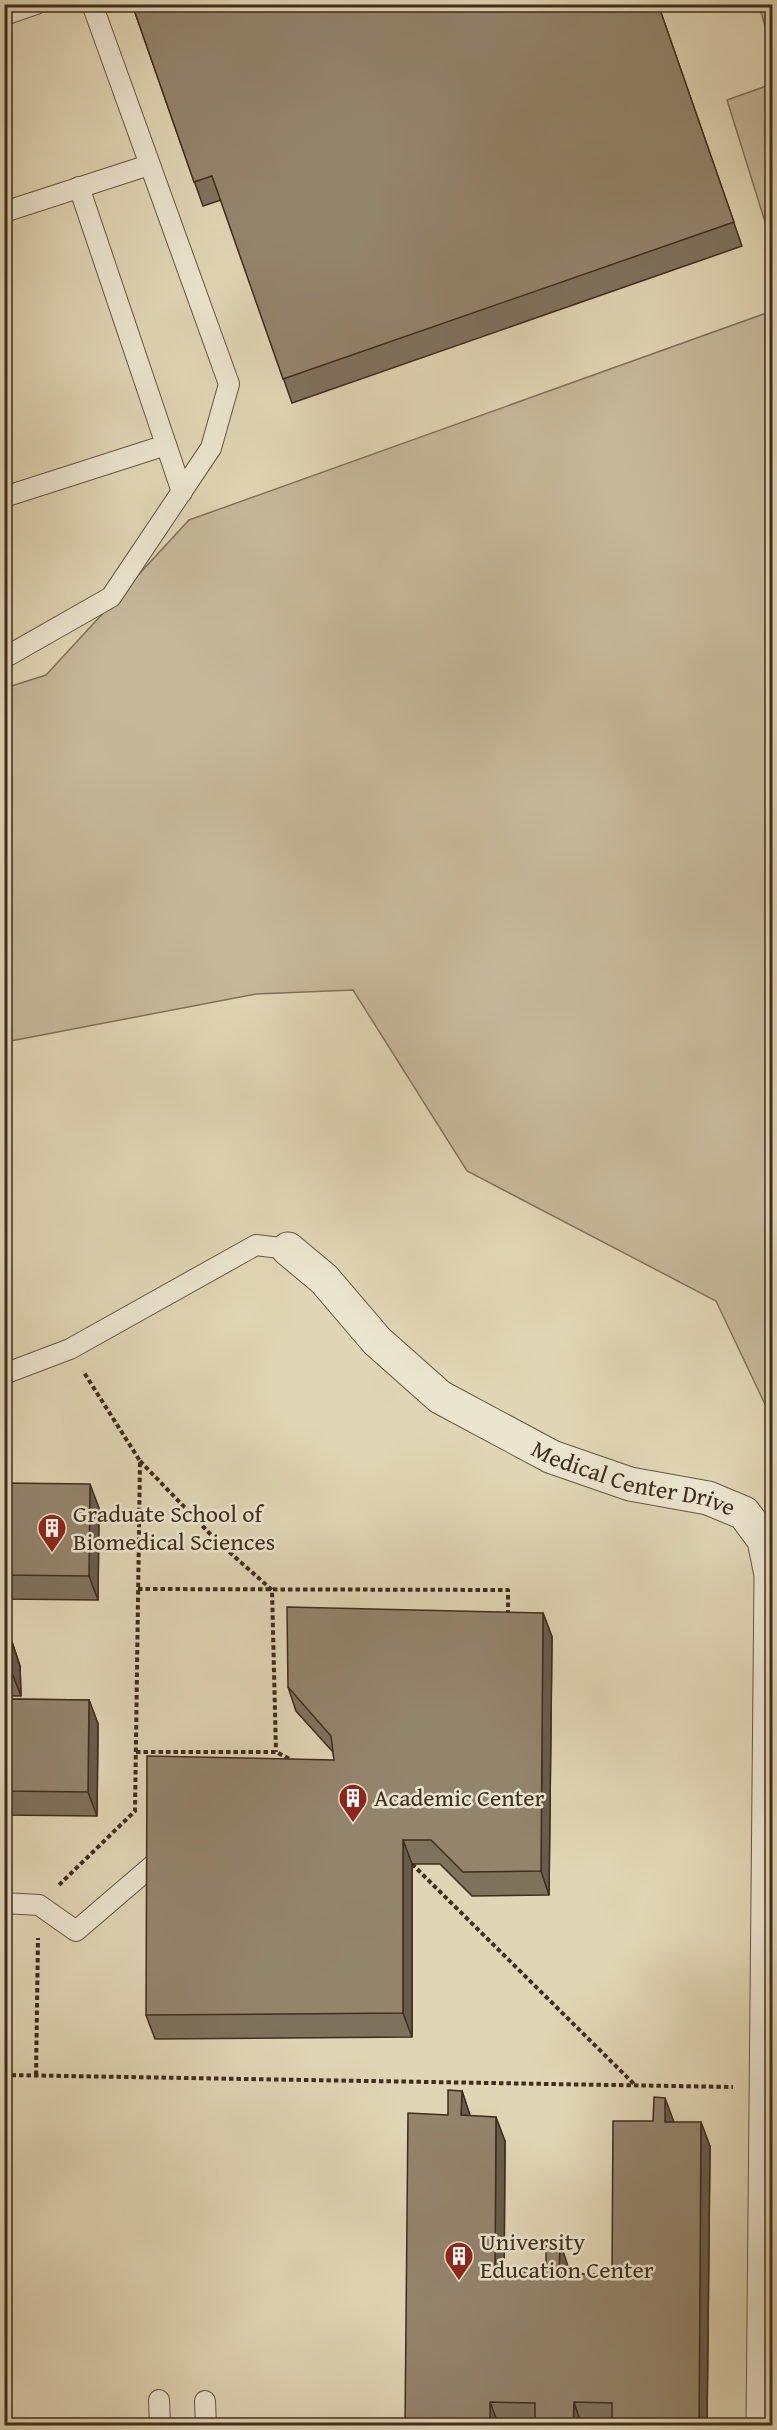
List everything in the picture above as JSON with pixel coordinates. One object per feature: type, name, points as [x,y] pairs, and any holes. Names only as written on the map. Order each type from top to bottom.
[{"type":"street","name":"Medical Center Drive","points":[[288,1249],[324,1279],[377,1341],[440,1396],[552,1457],[630,1484],[708,1498],[744,1514],[764,1540],[771,1575],[764,2426]]},
{"type":"lane","points":[[4,15],[36,4]]},
{"type":"lane","points":[[4,658],[111,597],[211,448],[229,384],[92,4]]},
{"type":"lane","points":[[4,212],[149,165]]},
{"type":"lane","points":[[80,188],[182,492]]},
{"type":"lane","points":[[4,497],[166,445]]},
{"type":"lane","points":[[4,1374],[70,1349],[256,1245],[288,1249]]},
{"type":"lane","points":[[4,1903],[39,1905],[76,1931],[153,1865]]},
{"type":"lane","points":[[159,2400],[160,2426]]},
{"type":"lane","points":[[205,2401],[206,2426]]},
{"type":"path","points":[[70,1349],[140,1461],[216,1540],[272,1590],[276,1752]]},
{"type":"path","points":[[36,2075],[39,1905],[135,1811],[140,1461]]},
{"type":"path","points":[[138,1589],[508,1590],[508,1625]]},
{"type":"path","points":[[136,1752],[276,1752],[295,1761]]},
{"type":"path","points":[[412,1864],[636,2085]]},
{"type":"path","points":[[4,2075],[766,2087]]},
{"type":"shaded area","points":[[759,5],[772,5],[772,51]]},
{"type":"shaded area","points":[[772,84],[772,244],[727,100]]},
{"type":"shaded area","points":[[772,311],[772,1419],[716,1301],[467,1171],[353,990],[256,994],[5,1042],[5,688],[46,675],[189,520]]},
{"type":"building","points":[[132,4],[658,4],[734,222],[283,379],[212,176],[194,182]]},
{"type":"building","name":"Graduate School of Biomedical Sciences","points":[[4,1483],[90,1484],[89,1576],[4,1575]]},
{"type":"building","name":"Academic Center","points":[[287,1607],[543,1613],[541,1871],[463,1872],[431,1840],[403,1840],[403,2013],[146,2015],[147,1756],[334,1760],[331,1736],[288,1687]]},
{"type":"building","points":[[4,1642],[12,1642],[12,1673],[4,1672]]},
{"type":"building","points":[[4,1699],[89,1700],[88,1792],[4,1791]]},
{"type":"building","name":"University Education Center","points":[[448,2090],[462,2091],[461,2115],[496,2117],[495,2271],[546,2273],[546,2242],[560,2242],[559,2273],[612,2275],[613,2121],[653,2121],[654,2097],[665,2098],[665,2122],[701,2122],[699,2426],[612,2426],[612,2403],[574,2402],[573,2426],[535,2426],[535,2403],[490,2402],[490,2426],[405,2426],[408,2113],[448,2115]]},
{"type":"place","name":"Graduate School of Biomedical Sciences","points":[[52,1554]]},
{"type":"place","name":"Academic Center","points":[[353,1824]]},
{"type":"place","name":"University Education Center","points":[[459,2282]]}]
